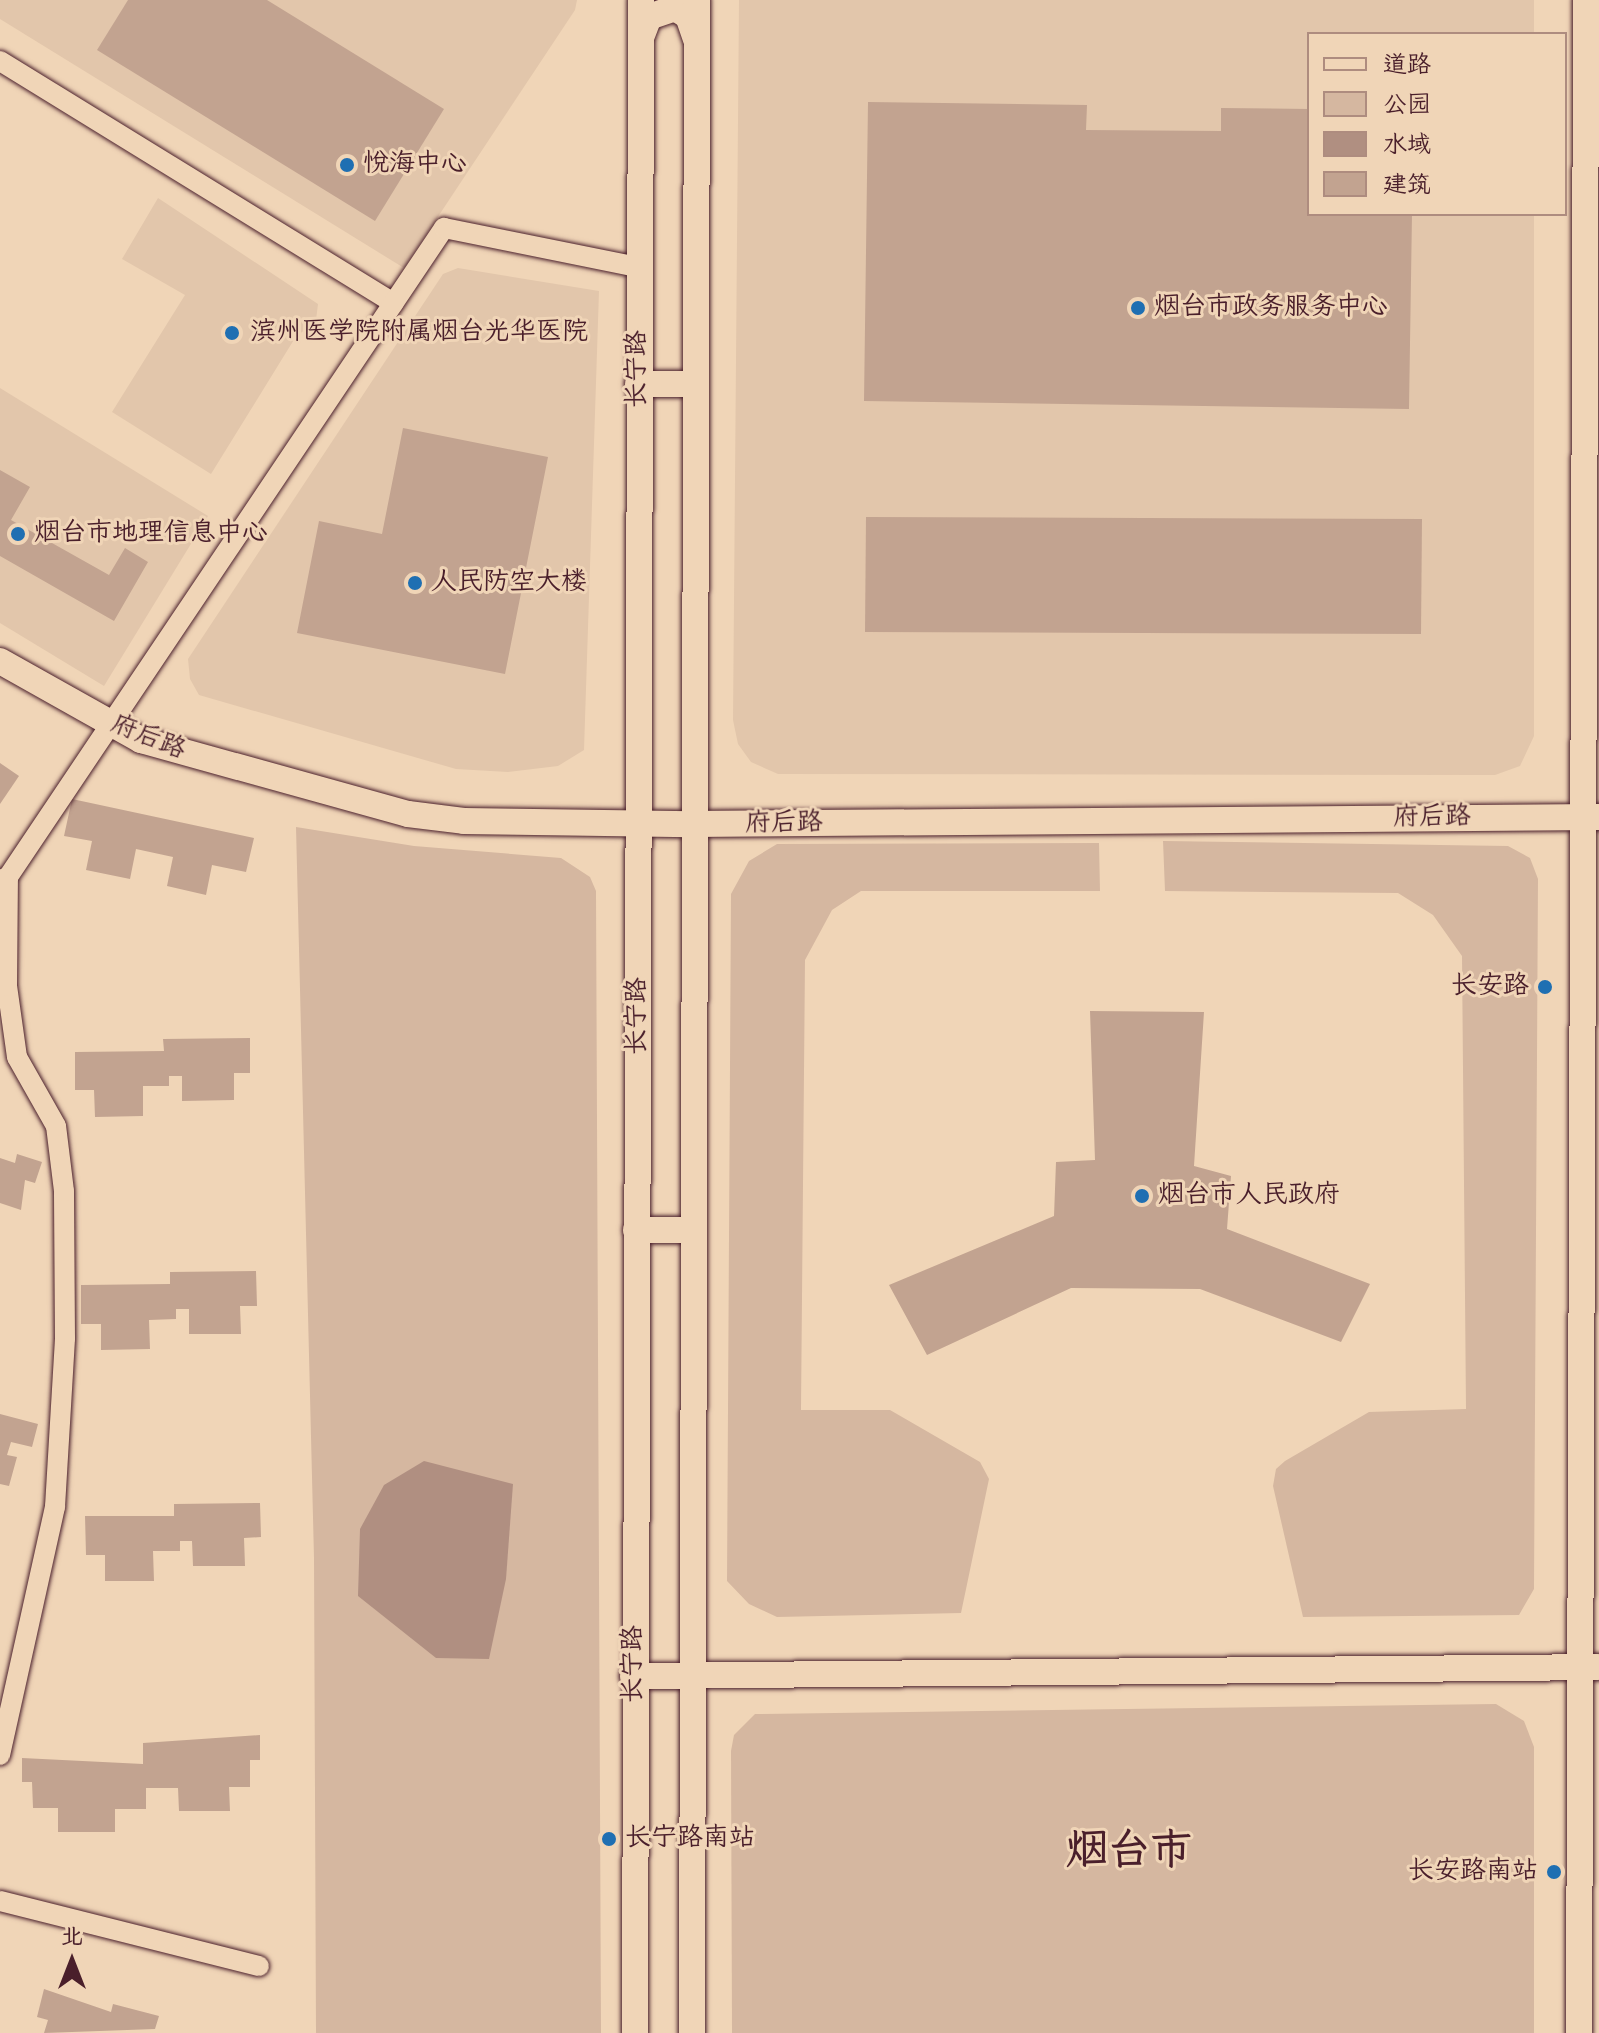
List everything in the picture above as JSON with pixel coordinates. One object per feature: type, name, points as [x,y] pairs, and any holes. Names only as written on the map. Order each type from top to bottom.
[{"type":"street","name":"长宁路","points":[[635,2033],[633,1676],[641,0]]},
{"type":"street","name":"长宁路","points":[[692,2033],[692,824],[697,0]]},
{"type":"street","points":[[1579,2033],[1590,1667],[1592,39],[1586,0]]},
{"type":"street","points":[[641,45],[649,17],[675,8],[688,16],[697,42]]},
{"type":"street","points":[[0,61],[393,303]]},
{"type":"street","points":[[0,1755],[55,1507],[65,1338],[56,1126],[17,1057],[7,986],[4,878],[444,228],[638,267]]},
{"type":"street","points":[[638,384],[695,384]]},
{"type":"street","name":"府后路","points":[[0,661],[141,740],[408,814],[464,821],[692,824],[1590,817]]},
{"type":"street","points":[[636,1230],[692,1230]]},
{"type":"street","points":[[633,1676],[1590,1667]]},
{"type":"street","points":[[0,1901],[259,1966]]},
{"type":"shaded area","points":[[0,0],[577,0],[575,10],[404,268],[0,19]]},
{"type":"shaded area","points":[[739,0],[1534,0],[1534,32],[1307,32],[1307,216],[1534,216],[1534,736],[1520,766],[1495,775],[778,774],[751,762],[738,744],[733,720]]},
{"type":"shaded area","name":"滨州医学院附属烟台光华医院","points":[[158,198],[318,304],[316,320],[295,338],[211,474],[112,412],[185,295],[122,259]]},
{"type":"shaded area","points":[[458,268],[599,291],[584,750],[558,766],[508,772],[456,769],[199,695],[190,679],[188,659],[443,274]]},
{"type":"shaded area","points":[[0,388],[208,516],[104,686],[0,623]]},
{"type":"green space","points":[[296,827],[414,846],[561,858],[590,877],[596,891],[601,2033],[316,2033],[314,1558]]},
{"type":"green space","points":[[1163,841],[1508,846],[1530,858],[1538,879],[1534,1589],[1519,1615],[1303,1617],[1273,1486],[1276,1469],[1285,1461],[1369,1412],[1466,1409],[1462,956],[1433,915],[1398,893],[1165,891]]},
{"type":"green space","points":[[1099,843],[1100,891],[861,891],[832,910],[805,960],[801,1410],[890,1410],[980,1462],[989,1479],[961,1613],[777,1617],[749,1604],[727,1581],[731,894],[749,861],[777,844]]},
{"type":"green space","points":[[1496,1704],[1524,1721],[1534,1747],[1534,2033],[732,2033],[731,1751],[734,1735],[755,1714]]},
{"type":"water","points":[[424,1461],[513,1484],[506,1579],[489,1659],[436,1658],[358,1596],[360,1529],[384,1485]]},
{"type":"building","name":"悦海中心","points":[[128,0],[267,0],[444,109],[375,221],[97,50]]},
{"type":"building","name":"烟台市政务服务中心","points":[[868,102],[1087,105],[1086,130],[1221,131],[1221,108],[1307,109],[1307,216],[1412,216],[1409,409],[864,401]]},
{"type":"building","name":"人民防空大楼","points":[[403,428],[548,457],[505,674],[297,633],[319,521],[382,534]]},
{"type":"building","name":"烟台市地理信息中心","points":[[0,470],[30,487],[11,520],[109,575],[125,548],[148,562],[114,621],[0,556]]},
{"type":"building","points":[[866,517],[1422,519],[1421,634],[865,632]]},
{"type":"building","points":[[0,763],[19,776],[0,804]]},
{"type":"building","points":[[72,799],[254,838],[246,872],[212,865],[206,895],[167,886],[173,857],[136,849],[130,879],[86,870],[92,841],[64,836]]},
{"type":"building","name":"烟台市人民政府","points":[[1090,1011],[1204,1012],[1194,1166],[1231,1176],[1227,1229],[1370,1284],[1341,1342],[1200,1289],[1071,1288],[927,1355],[889,1285],[1054,1216],[1056,1162],[1095,1160]]},
{"type":"building","points":[[250,1038],[250,1073],[234,1073],[234,1100],[182,1101],[182,1076],[169,1076],[169,1086],[143,1086],[143,1116],[95,1117],[94,1090],[75,1090],[75,1052],[164,1051],[163,1039]]},
{"type":"building","points":[[17,1154],[42,1162],[35,1183],[25,1180],[21,1210],[0,1203],[0,1158],[15,1163]]},
{"type":"building","points":[[256,1271],[257,1306],[240,1306],[241,1334],[189,1334],[189,1309],[176,1309],[176,1319],[149,1320],[150,1349],[101,1350],[101,1324],[81,1324],[81,1285],[170,1284],[170,1272]]},
{"type":"building","points":[[0,1414],[38,1424],[32,1447],[11,1442],[7,1455],[17,1457],[9,1486],[0,1484]]},
{"type":"building","points":[[260,1503],[261,1537],[244,1538],[245,1566],[193,1566],[192,1541],[180,1541],[180,1551],[153,1551],[154,1581],[105,1581],[105,1555],[86,1555],[85,1516],[174,1516],[174,1504]]},
{"type":"building","points":[[260,1735],[260,1760],[250,1760],[250,1787],[229,1787],[230,1811],[179,1811],[178,1788],[146,1788],[146,1809],[115,1809],[115,1832],[58,1832],[58,1808],[33,1808],[32,1782],[22,1782],[22,1758],[143,1764],[143,1743]]},
{"type":"building","points":[[44,1989],[111,2012],[113,2004],[159,2016],[155,2029],[44,2033],[48,2020],[37,2017]]},
{"type":"place","name":"悦海中心","points":[[347,165]]},
{"type":"place","name":"烟台市政务服务中心","points":[[1138,308]]},
{"type":"place","name":"滨州医学院附属烟台光华医院","points":[[232,333]]},
{"type":"place","name":"烟台市地理信息中心","points":[[18,534]]},
{"type":"place","name":"人民防空大楼","points":[[415,583]]},
{"type":"place","name":"长安路","points":[[1545,987]]},
{"type":"place","name":"烟台市人民政府","points":[[1142,1196]]},
{"type":"place","name":"长宁路南站","points":[[609,1839]]},
{"type":"place","name":"长安路南站","points":[[1554,1872]]},
{"type":"district","name":"烟台市","points":[[1129,1852]]}]
